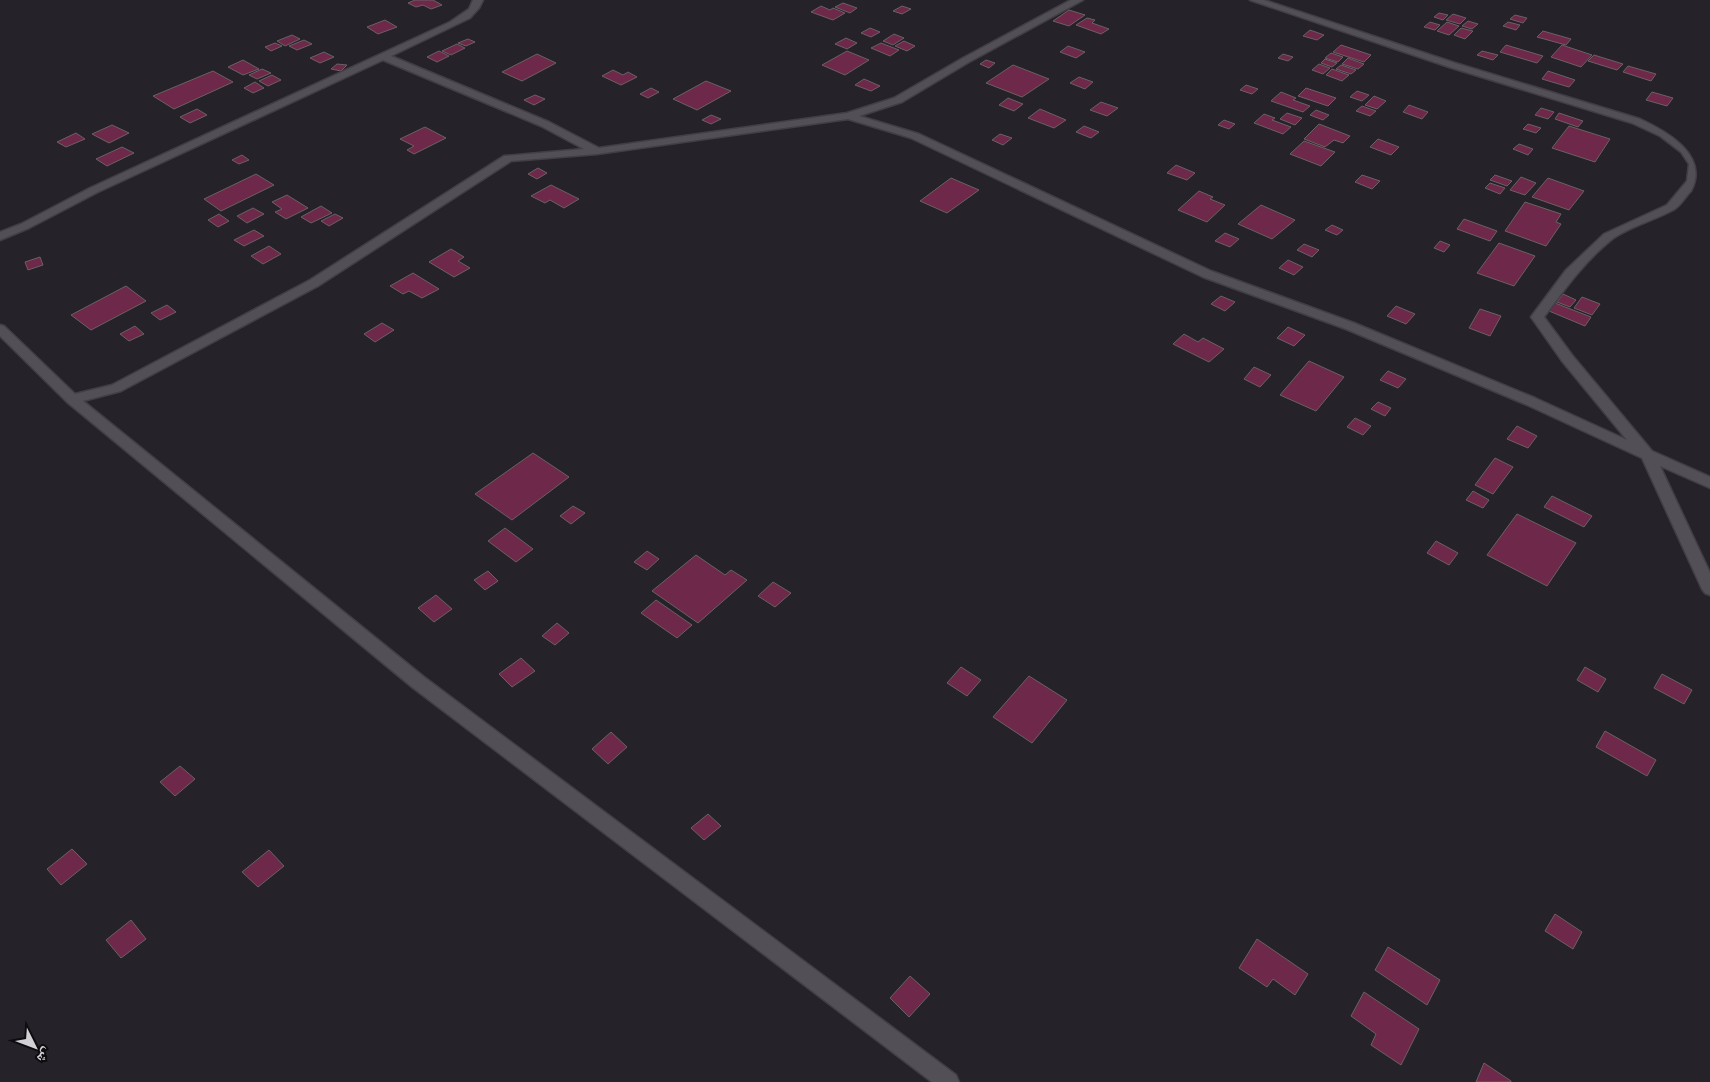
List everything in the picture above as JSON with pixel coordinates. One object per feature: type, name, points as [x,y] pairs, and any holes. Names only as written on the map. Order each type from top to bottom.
[{"type":"street","points":[[0,236],[25,226],[94,190],[384,57],[463,18],[473,10],[478,0]]},
{"type":"street","points":[[72,399],[116,388],[314,283],[508,158],[597,151],[848,116],[898,100],[966,60],[1078,0]]},
{"type":"street","points":[[1255,0],[1283,4],[1452,65],[1636,121],[1664,134],[1685,150],[1694,164],[1693,181],[1671,208],[1608,236],[1570,273],[1537,317],[1567,358],[1647,454],[1710,589]]},
{"type":"street","points":[[384,57],[545,124],[597,151]]},
{"type":"street","points":[[848,116],[915,136],[1207,274],[1350,326],[1530,401],[1710,483]]},
{"type":"street","points":[[0,329],[72,399],[418,682],[949,1082]]},
{"type":"building","points":[[415,0],[433,0],[442,5],[431,9],[423,5],[416,7],[408,3]]},
{"type":"building","points":[[843,3],[857,8],[850,13],[835,7]]},
{"type":"building","points":[[821,6],[845,13],[833,20],[811,12]]},
{"type":"building","points":[[902,6],[911,9],[902,14],[893,11]]},
{"type":"building","points":[[1069,10],[1085,15],[1069,26],[1053,21]]},
{"type":"building","points":[[1439,13],[1448,15],[1443,20],[1434,17]]},
{"type":"building","points":[[1453,14],[1466,18],[1460,24],[1446,20]]},
{"type":"building","points":[[1515,15],[1527,18],[1523,23],[1510,19]]},
{"type":"building","points":[[1087,18],[1095,20],[1092,23],[1109,29],[1101,34],[1076,25]]},
{"type":"building","points":[[385,20],[397,27],[378,34],[367,27]]},
{"type":"building","points":[[1468,21],[1478,24],[1472,29],[1462,26]]},
{"type":"building","points":[[1430,22],[1440,25],[1435,30],[1424,27]]},
{"type":"building","points":[[1447,22],[1459,26],[1449,35],[1437,31]]},
{"type":"building","points":[[1508,22],[1520,25],[1516,30],[1503,26]]},
{"type":"building","points":[[870,28],[880,32],[871,37],[861,33]]},
{"type":"building","points":[[1461,28],[1473,31],[1465,39],[1454,35]]},
{"type":"building","points":[[1310,30],[1324,35],[1317,40],[1303,36]]},
{"type":"building","points":[[1543,31],[1571,39],[1566,45],[1537,37]]},
{"type":"building","points":[[894,34],[904,38],[893,45],[883,41]]},
{"type":"building","points":[[292,35],[300,39],[285,46],[277,41]]},
{"type":"building","points":[[846,38],[857,43],[847,49],[835,44]]},
{"type":"building","points":[[468,39],[475,42],[466,46],[458,43]]},
{"type":"building","points":[[304,40],[312,44],[297,50],[289,46]]},
{"type":"building","points":[[904,41],[915,46],[907,51],[895,46]]},
{"type":"building","points":[[275,43],[282,46],[271,51],[265,47]]},
{"type":"building","points":[[881,43],[899,50],[890,56],[871,48]]},
{"type":"building","points":[[457,44],[465,48],[451,55],[442,51]]},
{"type":"building","points":[[1341,45],[1371,55],[1364,62],[1333,52]]},
{"type":"building","points":[[1506,45],[1543,56],[1537,63],[1500,52]]},
{"type":"building","points":[[1562,45],[1592,55],[1581,67],[1551,57]]},
{"type":"building","points":[[1068,46],[1085,52],[1076,58],[1060,52]]},
{"type":"building","points":[[439,51],[449,56],[437,62],[427,57]]},
{"type":"building","points":[[847,51],[869,60],[845,75],[822,65]]},
{"type":"building","points":[[1482,51],[1498,55],[1493,60],[1477,55]]},
{"type":"building","points":[[324,52],[334,57],[320,63],[310,58]]},
{"type":"building","points":[[1331,53],[1343,57],[1338,62],[1325,58]]},
{"type":"building","points":[[537,54],[556,63],[522,81],[502,72]]},
{"type":"building","points":[[1283,54],[1293,57],[1288,61],[1278,58]]},
{"type":"building","points":[[1594,55],[1623,64],[1617,70],[1588,61]]},
{"type":"building","points":[[1348,58],[1364,64],[1358,69],[1342,64]]},
{"type":"building","points":[[1325,59],[1337,63],[1332,67],[1321,63]]},
{"type":"building","points":[[243,60],[259,69],[243,75],[228,67]]},
{"type":"building","points":[[986,60],[995,63],[989,68],[980,64]]},
{"type":"building","points":[[337,64],[347,65],[341,71],[331,69]]},
{"type":"building","points":[[1319,64],[1330,68],[1323,74],[1312,70]]},
{"type":"building","points":[[1013,65],[1049,79],[1022,97],[986,83]]},
{"type":"building","points":[[1341,65],[1356,70],[1351,74],[1336,69]]},
{"type":"building","points":[[1628,66],[1656,74],[1651,81],[1623,72]]},
{"type":"building","points":[[262,69],[271,73],[257,79],[249,75]]},
{"type":"building","points":[[1332,69],[1349,75],[1342,81],[1326,75]]},
{"type":"building","points":[[613,70],[623,75],[628,72],[637,77],[621,85],[602,76]]},
{"type":"building","points":[[213,71],[233,82],[174,109],[153,96]]},
{"type":"building","points":[[1548,71],[1575,80],[1569,87],[1542,79]]},
{"type":"building","points":[[272,75],[281,80],[268,86],[259,81]]},
{"type":"building","points":[[1079,77],[1093,82],[1085,89],[1070,83]]},
{"type":"building","points":[[864,79],[880,86],[871,91],[855,85]]},
{"type":"building","points":[[706,81],[731,91],[697,110],[673,99]]},
{"type":"building","points":[[255,82],[264,88],[253,93],[244,88]]},
{"type":"building","points":[[1246,85],[1258,89],[1252,94],[1240,90]]},
{"type":"building","points":[[651,88],[659,92],[648,98],[640,94]]},
{"type":"building","points":[[1306,88],[1336,98],[1328,106],[1298,96]]},
{"type":"building","points":[[1357,91],[1369,95],[1362,101],[1350,97]]},
{"type":"building","points":[[1281,92],[1296,98],[1293,100],[1310,106],[1303,112],[1271,101]]},
{"type":"building","points":[[1652,92],[1673,98],[1667,106],[1646,100]]},
{"type":"building","points":[[535,95],[545,99],[534,105],[524,100]]},
{"type":"building","points":[[1374,96],[1386,101],[1377,109],[1365,105]]},
{"type":"building","points":[[1008,98],[1023,104],[1014,111],[999,105]]},
{"type":"building","points":[[1101,102],[1118,108],[1107,116],[1090,110]]},
{"type":"building","points":[[1409,105],[1428,112],[1422,119],[1403,112]]},
{"type":"building","points":[[1362,106],[1376,111],[1370,116],[1356,111]]},
{"type":"building","points":[[1541,108],[1554,112],[1548,119],[1535,115]]},
{"type":"building","points":[[197,109],[207,115],[190,123],[180,117]]},
{"type":"building","points":[[1040,109],[1066,120],[1054,128],[1028,118]]},
{"type":"building","points":[[1316,110],[1329,115],[1323,120],[1310,115]]},
{"type":"building","points":[[1287,113],[1302,118],[1295,125],[1280,119]]},
{"type":"building","points":[[1559,113],[1583,121],[1578,127],[1555,119]]},
{"type":"building","points":[[1264,114],[1275,118],[1272,120],[1291,127],[1283,134],[1254,123]]},
{"type":"building","points":[[711,115],[721,119],[711,124],[702,120]]},
{"type":"building","points":[[1224,120],[1235,124],[1229,129],[1218,125]]},
{"type":"building","points":[[1319,124],[1350,136],[1343,143],[1334,140],[1325,147],[1304,139]]},
{"type":"building","points":[[1528,124],[1541,128],[1536,133],[1523,129]]},
{"type":"building","points":[[112,125],[129,133],[109,143],[92,134]]},
{"type":"building","points":[[1084,126],[1099,132],[1091,138],[1076,132]]},
{"type":"building","points":[[1569,126],[1610,139],[1595,162],[1552,148]]},
{"type":"building","points":[[425,127],[446,138],[414,154],[407,150],[414,146],[400,139]]},
{"type":"building","points":[[76,133],[85,139],[66,147],[57,142]]},
{"type":"building","points":[[1000,134],[1012,138],[1003,145],[992,140]]},
{"type":"building","points":[[1378,139],[1399,147],[1391,155],[1370,147]]},
{"type":"building","points":[[1304,141],[1335,152],[1321,166],[1290,154]]},
{"type":"building","points":[[1519,144],[1533,149],[1528,155],[1513,149]]},
{"type":"building","points":[[122,147],[134,153],[107,166],[96,159]]},
{"type":"building","points":[[242,155],[249,160],[239,164],[232,160]]},
{"type":"building","points":[[1176,165],[1195,173],[1187,180],[1167,173]]},
{"type":"building","points":[[538,168],[547,173],[537,179],[528,174]]},
{"type":"building","points":[[256,174],[274,185],[221,211],[204,199]]},
{"type":"building","points":[[1362,175],[1380,181],[1372,189],[1355,182]]},
{"type":"building","points":[[1495,175],[1512,181],[1507,186],[1490,180]]},
{"type":"building","points":[[1521,177],[1536,183],[1525,195],[1510,190]]},
{"type":"building","points":[[951,178],[979,190],[947,213],[920,201]]},
{"type":"building","points":[[1548,178],[1584,191],[1569,210],[1532,197]]},
{"type":"building","points":[[1490,183],[1505,188],[1500,194],[1485,188]]},
{"type":"building","points":[[551,185],[579,199],[564,208],[550,200],[545,203],[531,196]]},
{"type":"building","points":[[1199,191],[1213,197],[1210,199],[1225,205],[1207,222],[1178,210]]},
{"type":"building","points":[[287,195],[308,208],[286,219],[275,212],[282,209],[272,202]]},
{"type":"building","points":[[1525,202],[1561,214],[1556,222],[1561,224],[1546,246],[1505,231]]},
{"type":"building","points":[[1261,205],[1295,220],[1272,239],[1238,224]]},
{"type":"building","points":[[321,206],[332,213],[311,223],[301,217]]},
{"type":"building","points":[[253,208],[264,214],[247,223],[237,216]]},
{"type":"building","points":[[219,214],[229,221],[218,227],[208,220]]},
{"type":"building","points":[[335,214],[343,218],[329,226],[321,221]]},
{"type":"building","points":[[1464,219],[1497,231],[1490,241],[1457,229]]},
{"type":"building","points":[[1332,225],[1343,230],[1337,235],[1325,230]]},
{"type":"building","points":[[254,230],[264,236],[244,246],[234,240]]},
{"type":"building","points":[[1225,233],[1239,239],[1230,247],[1215,241]]},
{"type":"building","points":[[1440,241],[1450,245],[1444,252],[1434,248]]},
{"type":"building","points":[[1499,243],[1535,256],[1514,286],[1477,273]]},
{"type":"building","points":[[1304,244],[1319,250],[1312,257],[1297,250]]},
{"type":"building","points":[[269,246],[281,254],[263,264],[251,256]]},
{"type":"building","points":[[451,249],[464,257],[458,261],[470,268],[454,277],[429,262]]},
{"type":"building","points":[[40,257],[43,265],[28,270],[25,262]]},
{"type":"building","points":[[1288,260],[1303,267],[1294,275],[1279,268]]},
{"type":"building","points":[[413,273],[439,289],[422,298],[409,291],[403,294],[390,286]]},
{"type":"building","points":[[126,286],[146,301],[91,330],[71,315]]},
{"type":"building","points":[[1563,294],[1576,300],[1570,307],[1557,302]]},
{"type":"building","points":[[1221,296],[1235,302],[1225,311],[1211,304]]},
{"type":"building","points":[[1582,297],[1600,304],[1592,315],[1574,308]]},
{"type":"building","points":[[1555,303],[1591,317],[1585,326],[1549,311]]},
{"type":"building","points":[[167,305],[176,312],[160,320],[151,313]]},
{"type":"building","points":[[1396,306],[1415,314],[1406,324],[1387,316]]},
{"type":"building","points":[[1480,309],[1501,316],[1490,336],[1469,328]]},
{"type":"building","points":[[382,323],[394,330],[375,342],[364,334]]},
{"type":"building","points":[[135,326],[144,334],[129,341],[120,334]]},
{"type":"building","points":[[1288,327],[1305,335],[1294,346],[1277,338]]},
{"type":"building","points":[[1184,334],[1198,342],[1203,338],[1224,349],[1209,362],[1173,344]]},
{"type":"building","points":[[1309,361],[1344,377],[1316,411],[1280,395]]},
{"type":"building","points":[[1254,367],[1271,375],[1260,387],[1244,379]]},
{"type":"building","points":[[1388,371],[1406,379],[1398,388],[1380,380]]},
{"type":"building","points":[[1378,402],[1391,408],[1385,416],[1371,409]]},
{"type":"building","points":[[1355,418],[1371,426],[1363,435],[1347,427]]},
{"type":"building","points":[[1517,426],[1537,436],[1528,448],[1507,439]]},
{"type":"building","points":[[533,453],[569,477],[512,520],[475,494]]},
{"type":"building","points":[[1495,458],[1513,467],[1493,494],[1475,485]]},
{"type":"building","points":[[1473,491],[1489,500],[1483,508],[1466,500]]},
{"type":"building","points":[[1552,496],[1592,516],[1584,527],[1544,507]]},
{"type":"building","points":[[573,506],[585,513],[571,524],[560,516]]},
{"type":"building","points":[[1517,514],[1576,543],[1547,586],[1487,555]]},
{"type":"building","points":[[505,528],[533,549],[516,562],[488,541]]},
{"type":"building","points":[[1436,541],[1458,553],[1449,565],[1427,553]]},
{"type":"building","points":[[647,551],[659,559],[647,570],[634,562]]},
{"type":"building","points":[[696,555],[725,575],[731,570],[747,580],[698,623],[652,591]]},
{"type":"building","points":[[488,571],[498,581],[485,590],[474,580]]},
{"type":"building","points":[[773,582],[791,593],[775,607],[758,596]]},
{"type":"building","points":[[436,595],[452,609],[434,622],[418,608]]},
{"type":"building","points":[[656,600],[692,625],[677,638],[641,613]]},
{"type":"building","points":[[557,623],[569,633],[555,645],[542,636]]},
{"type":"building","points":[[521,658],[535,671],[512,687],[499,674]]},
{"type":"building","points":[[961,667],[981,680],[967,696],[947,683]]},
{"type":"building","points":[[1585,667],[1606,679],[1598,692],[1577,680]]},
{"type":"building","points":[[1662,674],[1692,690],[1684,704],[1654,688]]},
{"type":"building","points":[[1029,676],[1067,700],[1032,743],[993,717]]},
{"type":"building","points":[[1605,731],[1656,760],[1647,776],[1596,747]]},
{"type":"building","points":[[611,732],[627,747],[608,764],[592,749]]},
{"type":"building","points":[[180,766],[195,779],[175,796],[160,782]]},
{"type":"building","points":[[708,814],[721,826],[704,840],[691,828]]},
{"type":"building","points":[[72,849],[87,864],[61,885],[47,869]]},
{"type":"building","points":[[269,850],[284,866],[258,887],[242,872]]},
{"type":"building","points":[[1555,914],[1582,932],[1573,949],[1545,931]]},
{"type":"building","points":[[131,920],[146,939],[121,958],[106,940]]},
{"type":"building","points":[[1257,939],[1308,974],[1295,995],[1273,979],[1267,987],[1239,968]]},
{"type":"building","points":[[1388,947],[1440,980],[1427,1005],[1375,970]]},
{"type":"building","points":[[910,976],[930,994],[909,1017],[890,998]]},
{"type":"building","points":[[1364,992],[1419,1029],[1401,1065],[1371,1045],[1376,1034],[1351,1016]]},
{"type":"building","points":[[1484,1063],[1511,1081],[1511,1082],[1476,1082]]}]
